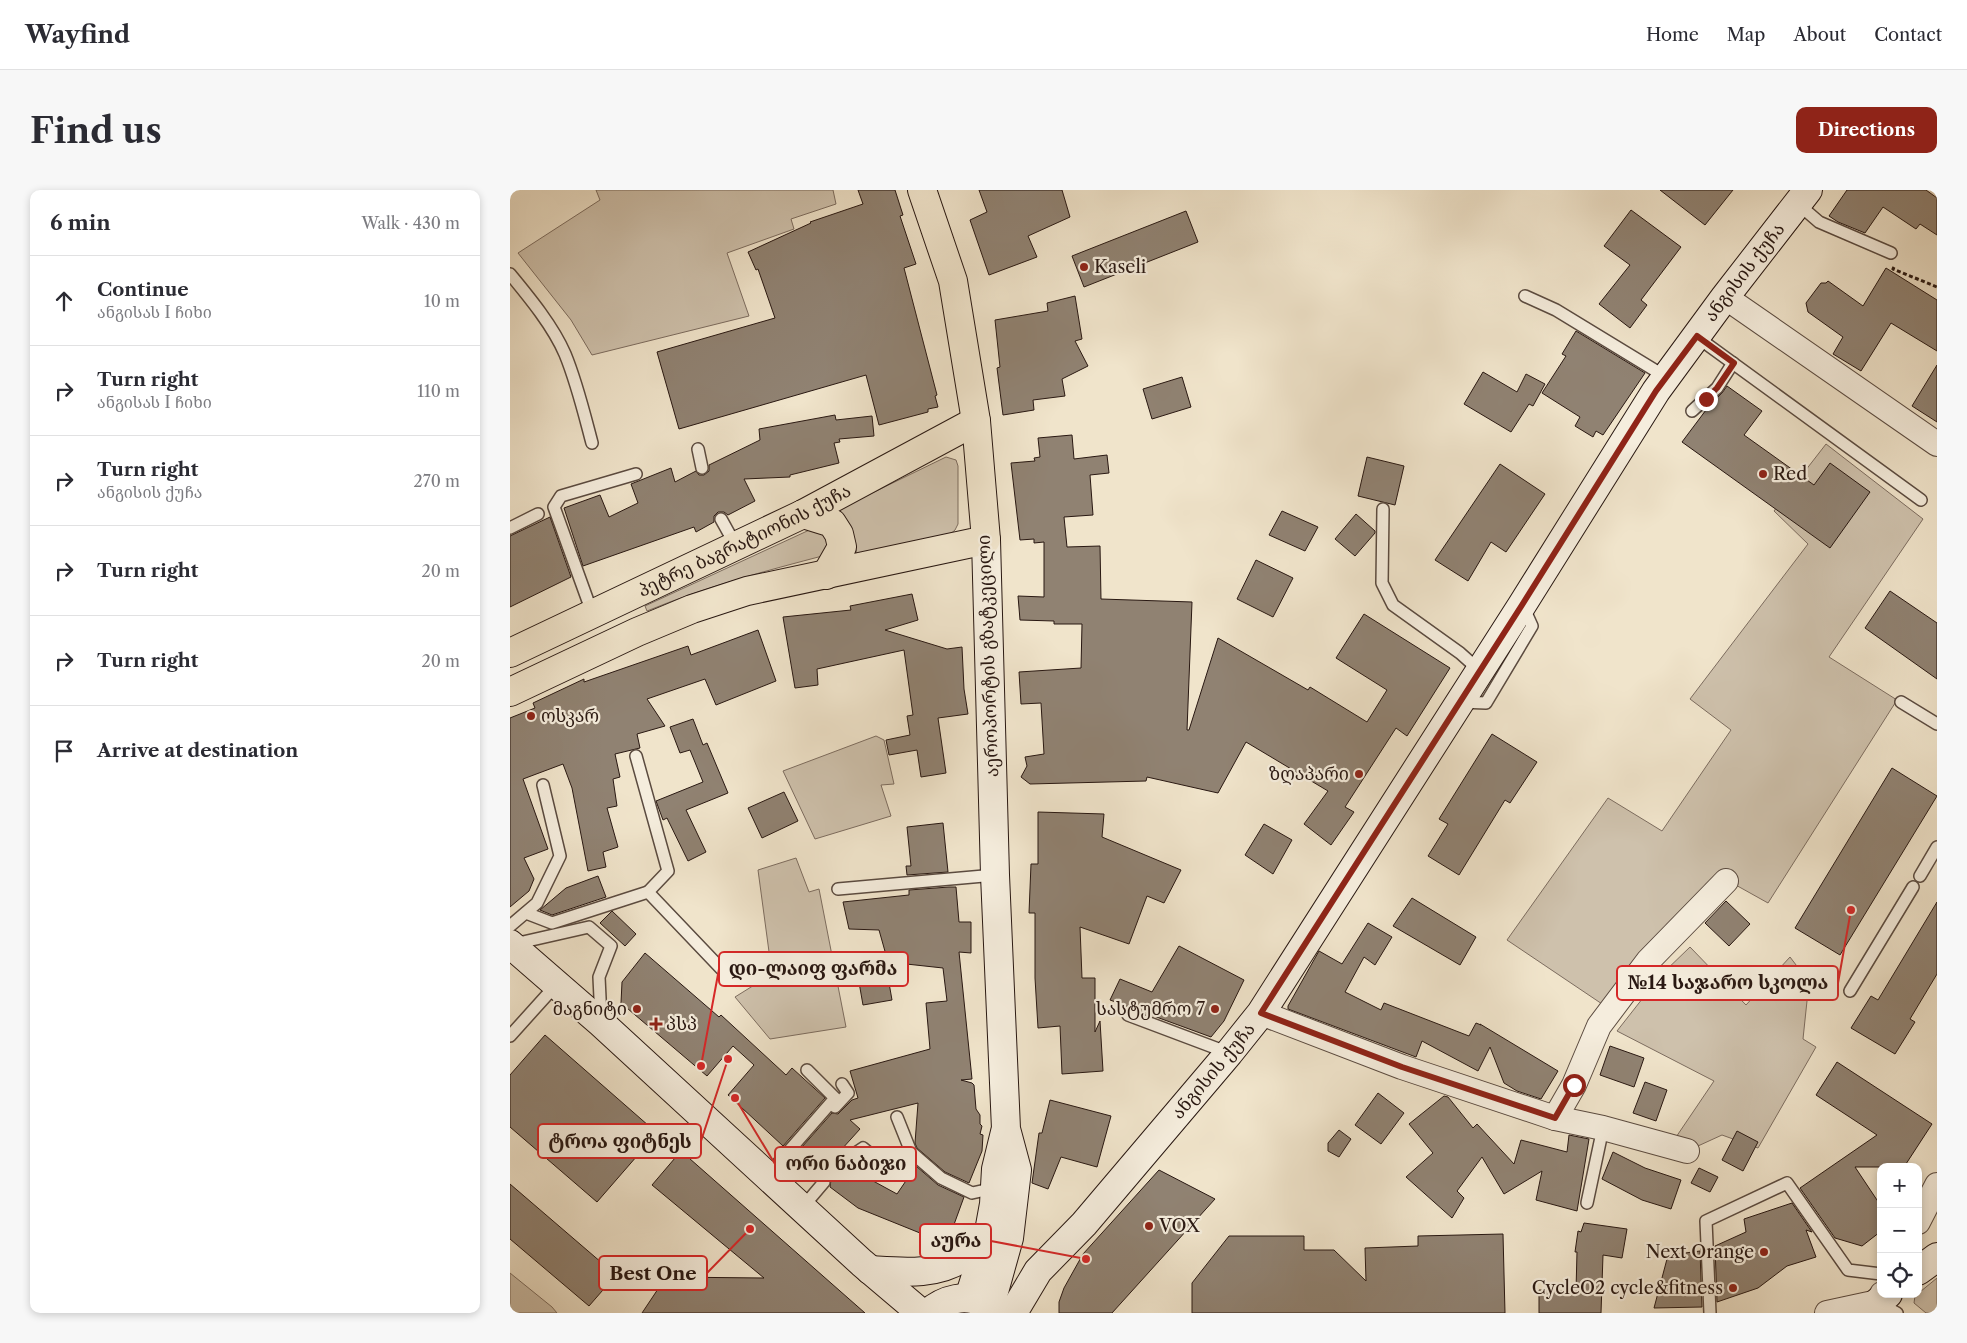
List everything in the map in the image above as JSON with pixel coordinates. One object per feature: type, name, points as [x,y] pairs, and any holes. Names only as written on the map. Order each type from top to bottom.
[{"type":"main road","name":"აეროპორტის გზატკეცილი","points":[[922,190],[953,281],[976,421],[986,540]]},
{"type":"main road","name":"პეტრე ბაგრატიონის ქუჩა","points":[[510,653],[803,514],[976,421]]},
{"type":"main road","points":[[803,514],[832,523],[839,534],[842,547],[826,575]]},
{"type":"main road","name":"პეტრე ბაგრატიონის ქუჩა","points":[[510,692],[637,632],[692,609],[748,591],[986,540]]},
{"type":"street","name":"ანგისის ქუჩა","points":[[992,1308],[1038,1270],[1084,1224],[1261,1013],[1666,377],[1798,194]]},
{"type":"street","points":[[1725,297],[1937,444]]},
{"type":"street","name":"აეროპორტის გზატკეცილი","points":[[986,540],[995,875],[1006,1129],[1017,1170],[1009,1238],[992,1308]]},
{"type":"street","points":[[1555,1118],[1574,1085],[1599,1026],[1648,961],[1726,880]]},
{"type":"street","points":[[510,939],[556,985],[601,1023],[870,1270],[922,1313]]},
{"type":"street","points":[[1261,1013],[1402,1067],[1555,1118],[1603,1128],[1687,1151]]},
{"type":"street","name":"აეროპორტის გზატკეცილი","points":[[992,1308],[988,1237],[996,1169],[1006,1129]]},
{"type":"street","points":[[1922,1214],[1937,1185]]},
{"type":"street","points":[[870,1270],[910,1273],[940,1268],[963,1257],[988,1237]]},
{"type":"street","points":[[1922,1268],[1937,1257]]},
{"type":"street","points":[[928,1313],[937,1305],[952,1299],[992,1308]]},
{"type":"street","points":[[1827,1313],[1883,1303]]},
{"type":"lane","points":[[1798,194],[1819,222],[1891,253]]},
{"type":"lane","points":[[510,274],[535,305],[564,352],[575,382],[592,443]]},
{"type":"lane","points":[[1525,296],[1556,310],[1666,377]]},
{"type":"lane","points":[[1697,336],[1922,500]]},
{"type":"lane","points":[[1692,411],[1717,388],[1734,363]]},
{"type":"lane","points":[[698,449],[702,468]]},
{"type":"lane","points":[[592,615],[554,507],[561,496],[636,474]]},
{"type":"lane","points":[[1382,509],[1382,583],[1393,605],[1460,653],[1479,670]]},
{"type":"lane","points":[[510,528],[538,514]]},
{"type":"lane","points":[[722,519],[736,546]]},
{"type":"lane","points":[[1458,702],[1486,703],[1532,626],[1522,605]]},
{"type":"lane","points":[[1901,702],[1937,724]]},
{"type":"lane","points":[[526,913],[552,923],[648,892],[668,872],[636,756]]},
{"type":"lane","points":[[510,939],[526,913],[537,903],[560,856],[543,785]]},
{"type":"lane","points":[[1920,876],[1937,847]]},
{"type":"lane","points":[[838,889],[995,875]]},
{"type":"lane","points":[[1850,991],[1913,887]]},
{"type":"lane","points":[[648,892],[729,977]]},
{"type":"lane","points":[[510,939],[589,927],[611,946],[599,977],[601,1023]]},
{"type":"lane","points":[[510,1036],[556,985]]},
{"type":"lane","points":[[1128,1015],[1229,1053]]},
{"type":"lane","points":[[769,1178],[835,1098],[807,1070]]},
{"type":"lane","points":[[836,1107],[848,1094],[842,1084]]},
{"type":"lane","points":[[897,1117],[911,1152],[941,1178],[972,1193],[995,1188]]},
{"type":"lane","points":[[1587,1203],[1603,1128]]},
{"type":"lane","points":[[850,1156],[863,1148],[891,1171]]},
{"type":"lane","points":[[769,1178],[790,1153]]},
{"type":"lane","points":[[802,1208],[824,1182]]},
{"type":"lane","points":[[1710,1313],[1706,1221],[1787,1183],[1848,1270],[1877,1274]]},
{"type":"path","points":[[1891,253],[1897,256],[1894,269],[1937,287]]},
{"type":"shaded area","points":[[596,190],[833,190],[836,204],[791,219],[794,229],[727,253],[749,316],[592,355],[571,320],[518,253],[600,200]]},
{"type":"shaded area","points":[[1826,444],[1923,519],[1829,657],[1897,700],[1768,903],[1725,879],[1611,1010],[1507,940],[1608,798],[1662,831],[1731,730],[1690,699],[1808,544],[1774,511]]},
{"type":"shaded area","points":[[946,457],[956,460],[958,466],[958,524],[955,530],[948,536],[856,558],[855,542],[851,532],[833,512]]},
{"type":"shaded area","points":[[818,526],[832,538],[826,555],[713,587],[647,611],[645,606]]},
{"type":"shaded area","points":[[876,736],[884,740],[894,784],[881,785],[891,816],[815,839],[783,771]]},
{"type":"shaded area","points":[[796,858],[809,892],[819,889],[846,1027],[770,1039],[735,997],[772,974],[758,870]]},
{"type":"shaded area","points":[[1690,947],[1746,1005],[1790,957],[1809,982],[1803,1039],[1816,1047],[1758,1148],[1722,1135],[1687,1151],[1670,1146],[1714,1081],[1617,1031],[1661,975]]},
{"type":"shaded area","points":[[510,1273],[552,1307],[557,1313],[510,1313]]},
{"type":"shaded area","points":[[1937,1278],[1937,1313],[1926,1313],[1914,1303],[1915,1298],[1922,1298],[1922,1290]]},
{"type":"building","points":[[858,190],[895,190],[903,215],[900,216],[916,264],[904,268],[937,395],[935,396],[938,407],[928,409],[928,412],[879,425],[866,375],[679,429],[657,352],[775,318],[758,269],[756,270],[748,252],[810,222],[863,204]]},
{"type":"building","points":[[979,190],[1062,190],[1070,217],[1028,236],[1037,257],[989,275],[970,220],[987,212]]},
{"type":"building","points":[[1660,190],[1733,190],[1705,225]]},
{"type":"building","points":[[1847,190],[1926,190],[1937,198],[1937,235],[1920,224],[1916,229],[1883,207],[1865,233],[1838,222],[1829,216]]},
{"type":"building","points":[[1631,210],[1681,247],[1641,300],[1647,305],[1630,328],[1599,304],[1630,265],[1604,246]]},
{"type":"building","points":[[1186,211],[1198,242],[1084,287],[1072,256]]},
{"type":"building","points":[[1886,268],[1937,300],[1937,351],[1891,323],[1861,371],[1833,354],[1843,337],[1808,312],[1806,303],[1821,283],[1828,281],[1863,306]]},
{"type":"building","points":[[1075,296],[1082,339],[1075,341],[1088,366],[1062,379],[1065,396],[1033,400],[1034,410],[1003,415],[997,368],[1000,367],[995,320],[1048,311],[1047,303]]},
{"type":"building","points":[[1576,331],[1645,373],[1603,435],[1596,431],[1593,437],[1575,426],[1580,417],[1542,393],[1566,356],[1562,354]]},
{"type":"building","points":[[1937,365],[1937,422],[1912,406]]},
{"type":"building","points":[[1483,372],[1517,392],[1526,374],[1545,384],[1533,406],[1529,404],[1511,432],[1464,404]]},
{"type":"building","points":[[1182,377],[1191,407],[1152,419],[1143,389]]},
{"type":"building","name":"Red","points":[[1727,386],[1762,411],[1744,435],[1814,485],[1830,463],[1870,492],[1830,548],[1682,442],[1709,406]]},
{"type":"building","points":[[835,415],[836,420],[872,416],[874,436],[839,439],[840,442],[834,443],[839,463],[790,475],[790,477],[744,479],[755,501],[728,515],[724,512],[718,512],[714,516],[714,522],[696,532],[694,527],[583,566],[564,508],[600,495],[609,517],[638,503],[631,484],[671,468],[675,482],[696,471],[699,475],[704,475],[709,471],[709,465],[760,440],[759,429]]},
{"type":"building","points":[[1072,435],[1074,459],[1107,455],[1109,473],[1090,475],[1093,515],[1064,517],[1067,547],[1100,546],[1101,599],[1192,602],[1187,730],[1189,730],[1218,638],[1308,690],[1310,687],[1367,722],[1387,690],[1336,658],[1364,614],[1450,668],[1407,736],[1396,728],[1345,807],[1354,812],[1331,845],[1304,824],[1328,791],[1246,742],[1218,793],[1147,777],[1146,781],[1030,784],[1021,777],[1027,766],[1025,757],[1044,754],[1041,703],[1021,704],[1019,672],[1081,668],[1082,624],[1054,624],[1054,621],[1020,620],[1018,596],[1044,597],[1044,542],[1034,543],[1034,539],[1020,540],[1011,463],[1035,461],[1034,458],[1040,457],[1038,438]]},
{"type":"building","points":[[1367,457],[1404,466],[1395,505],[1358,496]]},
{"type":"building","points":[[1500,464],[1545,494],[1506,552],[1491,542],[1468,581],[1435,560]]},
{"type":"building","points":[[1282,511],[1318,527],[1305,551],[1269,535]]},
{"type":"building","points":[[1356,514],[1375,533],[1355,556],[1335,539]]},
{"type":"building","points":[[550,517],[571,577],[510,607],[510,536]]},
{"type":"building","points":[[1256,560],[1293,578],[1273,617],[1237,599]]},
{"type":"building","points":[[1890,591],[1937,623],[1937,679],[1865,628]]},
{"type":"building","points":[[912,594],[918,620],[885,630],[947,649],[962,647],[964,689],[968,714],[938,718],[946,773],[921,777],[917,750],[889,755],[886,740],[910,735],[907,716],[913,715],[904,650],[817,669],[818,685],[795,688],[783,617],[851,610],[850,606]]},
{"type":"building","points":[[758,630],[776,681],[716,705],[705,679],[647,699],[665,726],[637,734],[640,748],[615,754],[620,777],[613,779],[617,806],[607,808],[618,847],[603,852],[606,867],[588,871],[572,788],[563,764],[523,779],[548,849],[524,858],[534,879],[529,891],[510,907],[510,718],[535,708],[533,703],[584,679],[584,682],[688,646],[691,655]]},
{"type":"building","points":[[693,719],[703,745],[707,743],[728,793],[686,810],[706,852],[688,861],[667,818],[663,820],[656,801],[703,782],[690,750],[680,753],[670,727]]},
{"type":"building","points":[[1492,734],[1537,762],[1510,803],[1505,800],[1459,875],[1428,856],[1448,824],[1439,819]]},
{"type":"building","points":[[1892,768],[1937,796],[1840,955],[1795,928]]},
{"type":"building","points":[[784,792],[798,821],[762,838],[748,808]]},
{"type":"building","points":[[1038,812],[1104,814],[1102,837],[1181,870],[1164,903],[1147,896],[1129,944],[1080,927],[1082,978],[1095,978],[1095,1032],[1100,1021],[1103,1071],[1062,1074],[1060,1026],[1038,1028],[1035,978],[1035,913],[1029,913],[1031,864],[1038,864]]},
{"type":"building","points":[[943,823],[948,872],[907,875],[906,866],[911,866],[907,827]]},
{"type":"building","points":[[1264,824],[1292,840],[1273,874],[1245,855]]},
{"type":"building","points":[[598,876],[606,897],[552,915],[540,910],[566,888]]},
{"type":"building","points":[[956,887],[959,922],[971,922],[971,953],[959,952],[972,1079],[961,1080],[974,1085],[976,1109],[980,1115],[980,1124],[982,1126],[980,1134],[983,1135],[982,1151],[969,1183],[945,1172],[917,1148],[915,1143],[918,1103],[850,1120],[860,1129],[841,1150],[847,1162],[857,1161],[868,1167],[864,1176],[897,1194],[916,1166],[938,1185],[964,1197],[952,1230],[937,1235],[920,1233],[858,1208],[830,1187],[831,1180],[828,1176],[822,1175],[818,1178],[794,1156],[832,1113],[838,1114],[852,1100],[858,1098],[850,1071],[930,1049],[926,1003],[947,1001],[943,968],[888,962],[879,930],[849,929],[843,902],[909,895],[909,890]]},
{"type":"building","points":[[1412,898],[1476,937],[1460,965],[1393,926]]},
{"type":"building","points":[[1726,901],[1750,924],[1729,946],[1705,923]]},
{"type":"building","points":[[1937,902],[1937,974],[1910,1019],[1915,1022],[1895,1054],[1851,1028],[1871,996],[1878,1000]]},
{"type":"building","points":[[612,911],[636,934],[625,946],[600,923]]},
{"type":"building","points":[[1368,923],[1392,937],[1375,965],[1364,957],[1345,992],[1381,1010],[1384,1003],[1469,1036],[1476,1023],[1480,1024],[1558,1071],[1541,1099],[1517,1091],[1504,1083],[1490,1047],[1478,1071],[1422,1041],[1416,1057],[1288,1009],[1319,951],[1342,964]]},
{"type":"building","points":[[1179,946],[1244,980],[1224,1021],[1211,1037],[1110,1000],[1120,979],[1152,992]]},
{"type":"building","points":[[645,953],[719,1017],[721,1015],[786,1075],[792,1068],[825,1098],[783,1146],[728,1095],[754,1065],[733,1046],[707,1076],[621,1003],[622,982]]},
{"type":"building","points":[[886,966],[892,1000],[863,1005],[857,971]]},
{"type":"building","points":[[545,1035],[657,1133],[597,1202],[510,1127],[510,1075]]},
{"type":"building","points":[[1610,1046],[1644,1058],[1634,1087],[1600,1075]]},
{"type":"building","points":[[1837,1062],[1932,1124],[1907,1163],[1877,1163],[1877,1167],[1855,1167],[1877,1200],[1877,1234],[1862,1246],[1835,1238],[1800,1188],[1877,1135],[1816,1095]]},
{"type":"building","points":[[1645,1082],[1667,1090],[1656,1121],[1633,1113]]},
{"type":"building","points":[[1378,1093],[1404,1113],[1381,1144],[1355,1125]]},
{"type":"building","points":[[1444,1096],[1448,1097],[1473,1128],[1477,1124],[1514,1164],[1521,1140],[1567,1152],[1569,1135],[1589,1139],[1577,1211],[1536,1200],[1542,1171],[1504,1194],[1482,1157],[1457,1191],[1464,1198],[1452,1218],[1406,1177],[1433,1153],[1409,1124]]},
{"type":"building","points":[[1050,1100],[1111,1116],[1097,1167],[1061,1157],[1048,1189],[1032,1183],[1039,1133],[1042,1133]]},
{"type":"building","points":[[1339,1130],[1351,1139],[1339,1157],[1328,1151],[1328,1143]]},
{"type":"building","points":[[1737,1131],[1758,1142],[1743,1171],[1722,1160]]},
{"type":"building","points":[[681,1151],[865,1313],[642,1313],[666,1277],[764,1278],[652,1185]]},
{"type":"building","points":[[1613,1152],[1645,1168],[1681,1180],[1671,1209],[1642,1200],[1602,1179]]},
{"type":"building","points":[[1699,1168],[1718,1177],[1710,1192],[1691,1183]]},
{"type":"building","name":"VOX","points":[[1159,1170],[1215,1199],[1112,1313],[1059,1313],[1059,1302],[1064,1288],[1083,1254]]},
{"type":"building","points":[[510,1184],[616,1275],[589,1306],[510,1239]]},
{"type":"building","name":"Next Orange","points":[[1792,1203],[1812,1232],[1806,1230],[1816,1257],[1787,1266],[1758,1288],[1717,1302],[1715,1246],[1746,1232],[1744,1219]]},
{"type":"building","points":[[1584,1223],[1627,1229],[1622,1258],[1603,1255],[1601,1313],[1539,1313],[1539,1290],[1576,1291],[1577,1252],[1575,1252],[1578,1231],[1581,1232]]},
{"type":"building","points":[[1503,1234],[1505,1313],[1192,1313],[1192,1283],[1229,1236],[1304,1236],[1304,1250],[1334,1250],[1366,1281],[1365,1248],[1418,1246],[1418,1236]]},
{"type":"building","points":[[1700,1251],[1702,1307],[1654,1308],[1667,1259],[1677,1259],[1678,1254]]},
{"type":"place","name":"Kaseli","points":[[1084,267]]},
{"type":"place","name":"Red","points":[[1763,474]]},
{"type":"place","name":"ოსკარ","points":[[531,716]]},
{"type":"place","name":"ზღაპარი","points":[[1359,774]]},
{"type":"place","name":"№14 საჯარო სკოლა","points":[[1851,910]]},
{"type":"place","name":"მაგნიტი","points":[[637,1009]]},
{"type":"place","name":"სასტუმრო 7","points":[[1215,1009]]},
{"type":"place","name":"პსპ","points":[[656,1024]]},
{"type":"place","name":"ტროა ფიტნეს","points":[[728,1059]]},
{"type":"place","name":"დი-ლაიფ ფარმა","points":[[701,1066]]},
{"type":"place","name":"ორი ნაბიჯი","points":[[735,1098]]},
{"type":"place","name":"VOX","points":[[1149,1226]]},
{"type":"place","name":"Best One","points":[[750,1229]]},
{"type":"place","name":"Next Orange","points":[[1764,1252]]},
{"type":"place","name":"აურა","points":[[1086,1259]]},
{"type":"place","name":"CycleO2 cycle&fitness","points":[[1733,1288]]},
{"type":"route","points":[[1574,1085],[1555,1118],[1402,1067],[1261,1013],[1458,702],[1522,605],[1656,391],[1697,336],[1734,363],[1717,388],[1706,399]]}]
